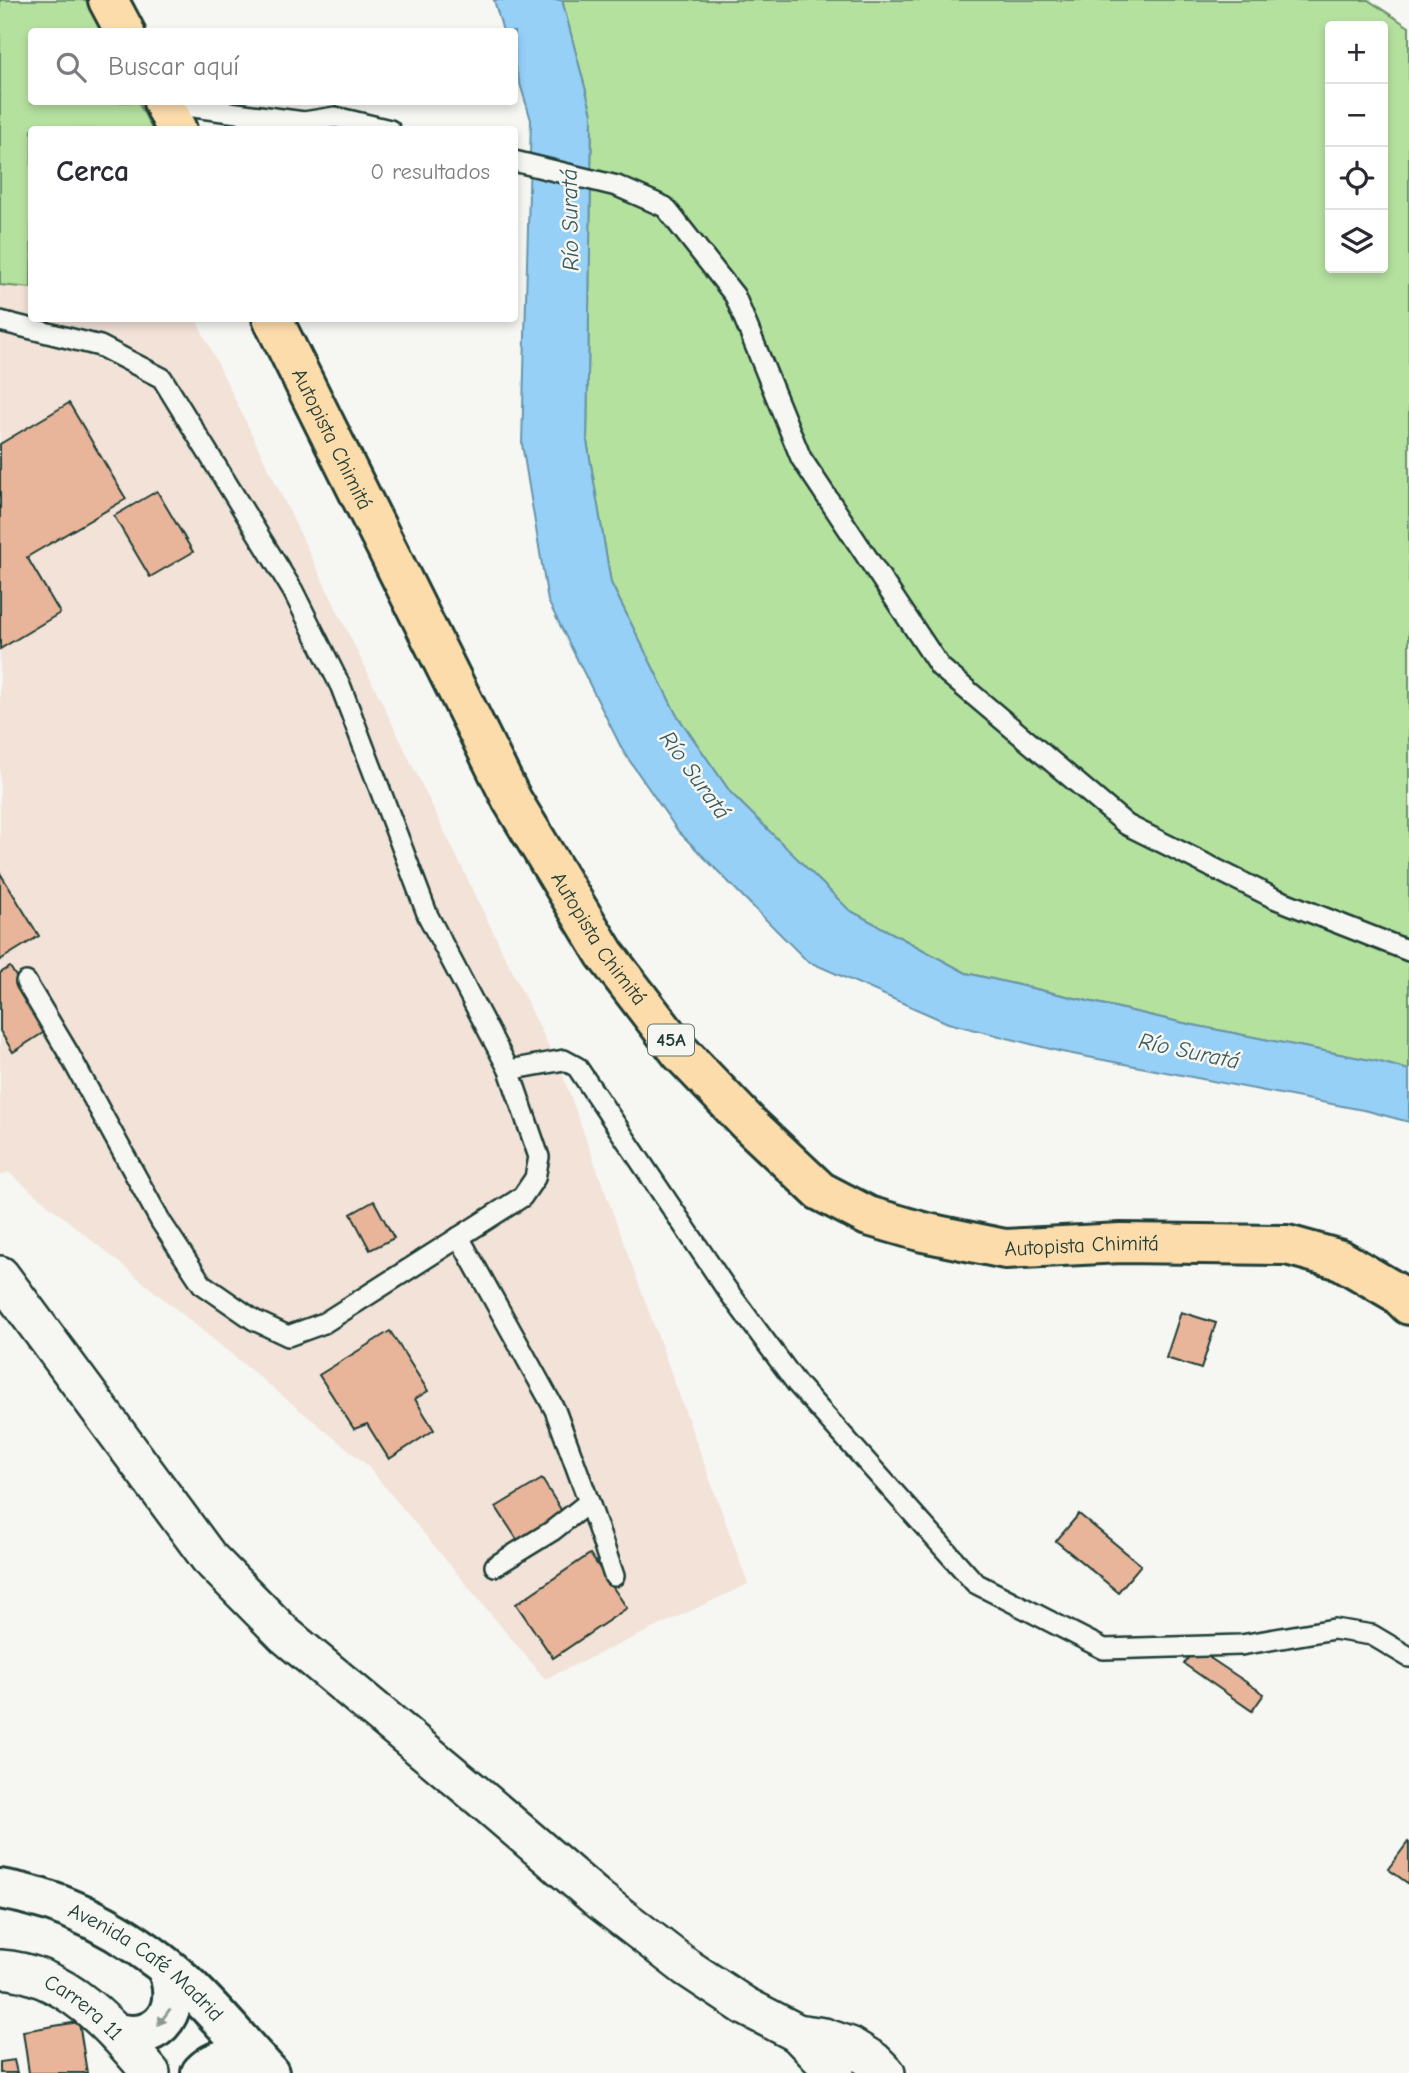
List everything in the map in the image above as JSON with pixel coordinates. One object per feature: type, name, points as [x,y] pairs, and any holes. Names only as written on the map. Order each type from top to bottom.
[{"type":"highway","points":[[108,0],[123,28]]},
{"type":"highway","name":"Autopista Chimitá","points":[[273,322],[512,800],[605,954],[680,1052],[748,1123],[820,1191],[868,1216],[923,1232],[1005,1249],[1121,1243],[1287,1245],[1341,1260],[1397,1293],[1409,1304]]},
{"type":"street","points":[[0,1275],[209,1558],[285,1635],[609,1907],[686,1967],[735,1999],[797,2033],[835,2073]]},
{"type":"street","name":"Avenida Café Madrid","points":[[0,1889],[33,1895],[110,1929],[183,1981],[264,2067]]},
{"type":"street","points":[[117,2033],[141,2035],[162,2022],[170,2010],[174,1995],[172,1980],[166,1967]]},
{"type":"street","name":"Carrera 11","points":[[0,1969],[16,1970],[43,1979],[91,2008],[117,2033],[151,2073]]},
{"type":"street","points":[[797,2033],[824,2037],[850,2046],[874,2061],[886,2073]]},
{"type":"street","points":[[201,2073],[216,2062],[229,2057],[264,2067]]},
{"type":"lane","points":[[168,111],[304,122],[335,117],[376,126]]},
{"type":"lane","points":[[518,162],[617,186],[664,207],[735,296],[801,458],[940,667],[1126,825],[1273,898],[1409,951]]},
{"type":"lane","points":[[0,321],[100,346],[162,378],[200,436],[293,591],[341,687],[428,916],[509,1070],[539,1157],[535,1178],[522,1197],[324,1323],[288,1336],[254,1320],[202,1284],[161,1222],[26,982]]},
{"type":"lane","points":[[509,1070],[564,1060],[577,1067],[725,1287],[797,1384],[975,1583],[1104,1648],[1241,1645],[1334,1629],[1372,1635],[1409,1657]]},
{"type":"lane","points":[[459,1237],[555,1410],[614,1576]]},
{"type":"lane","points":[[495,1566],[552,1531],[589,1502]]},
{"type":"shaded area","points":[[0,0],[34,0],[32,28],[28,28],[28,105],[32,105],[32,126],[28,126],[28,322],[197,322],[563,1076],[748,1584],[545,1679],[365,1463],[8,1172],[0,1176]]},
{"type":"green space","points":[[0,0],[86,0],[100,28],[28,28],[28,105],[140,105],[150,126],[28,126],[28,288],[0,285]]},
{"type":"green space","points":[[562,0],[1368,0],[1409,27],[1409,1070],[1188,1024],[966,973],[849,910],[731,793],[676,714],[611,583],[587,441],[592,114]]},
{"type":"water","name":"Río Suratá","points":[[494,0],[562,0],[592,114],[587,441],[611,583],[676,714],[731,793],[849,910],[966,973],[1188,1024],[1409,1070],[1409,1122],[1368,1111],[1062,1052],[948,1023],[807,961],[678,831],[623,751],[548,601],[522,444],[531,120],[518,77],[518,28],[502,28]]},
{"type":"building","points":[[69,403],[126,499],[27,557],[60,613],[0,649],[0,444]]},
{"type":"building","points":[[157,491],[193,552],[150,577],[114,516]]},
{"type":"building","points":[[0,873],[39,936],[0,960]]},
{"type":"building","points":[[10,967],[49,1029],[13,1052],[0,1031],[0,973]]},
{"type":"building","points":[[374,1201],[394,1238],[370,1250],[351,1214]]},
{"type":"building","points":[[1181,1312],[1216,1323],[1201,1369],[1166,1358]]},
{"type":"building","points":[[390,1331],[428,1391],[415,1399],[434,1430],[389,1459],[367,1424],[354,1429],[319,1375]]},
{"type":"building","points":[[542,1479],[563,1513],[518,1541],[496,1507]]},
{"type":"building","points":[[1079,1514],[1141,1565],[1118,1592],[1056,1541]]},
{"type":"building","points":[[590,1554],[627,1608],[553,1658],[516,1604]]},
{"type":"building","points":[[1195,1648],[1264,1694],[1252,1711],[1184,1664]]},
{"type":"building","points":[[1409,1843],[1409,1884],[1388,1869]]},
{"type":"building","points":[[79,2022],[87,2073],[29,2073],[23,2031]]},
{"type":"building","points":[[14,2060],[17,2073],[0,2073],[0,2062]]}]
